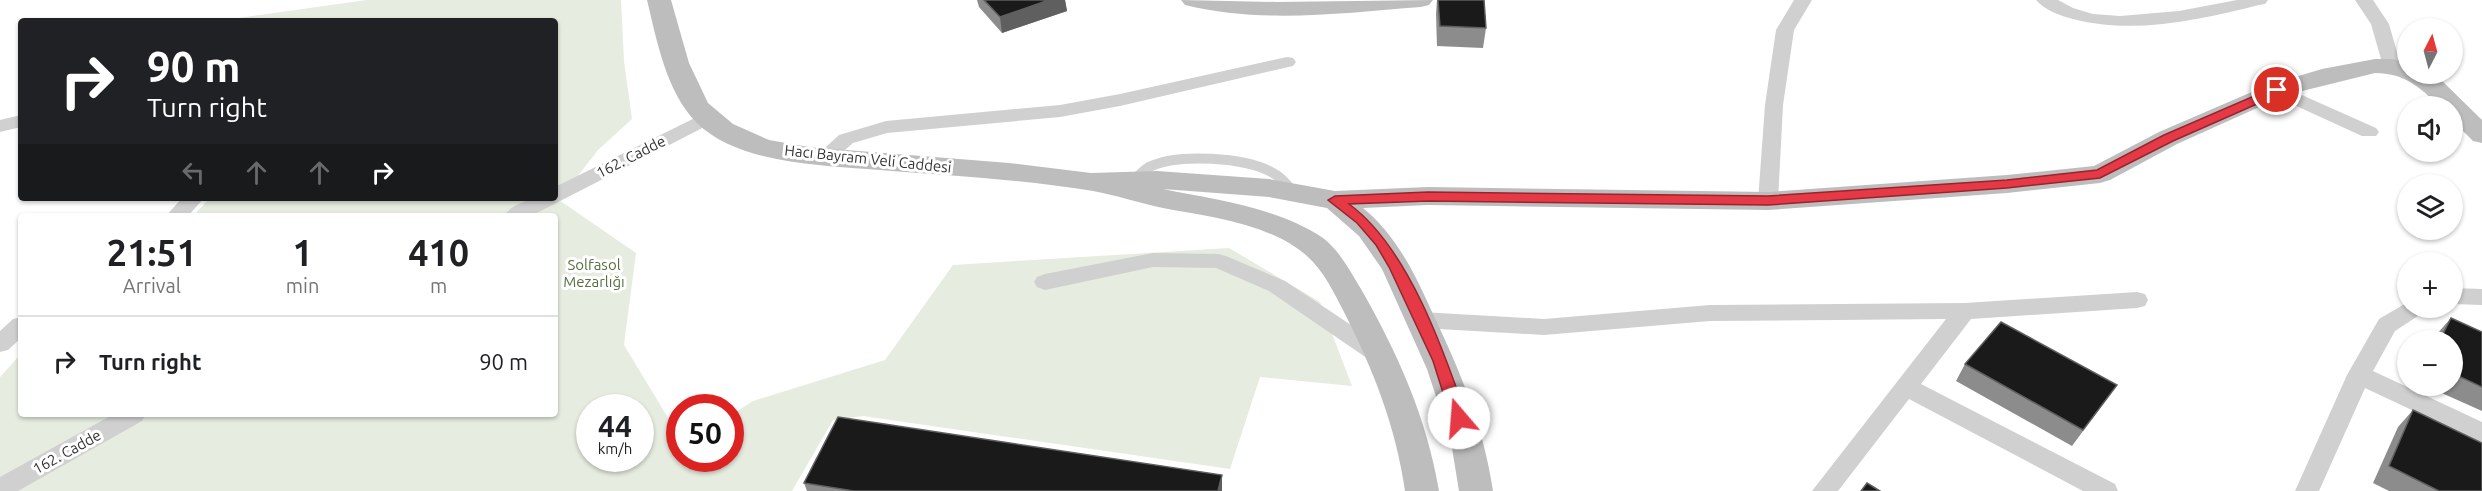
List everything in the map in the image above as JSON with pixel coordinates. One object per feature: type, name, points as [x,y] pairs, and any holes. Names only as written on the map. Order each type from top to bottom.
[{"type":"main road","name":"Hacı Bayram Veli Caddesi","points":[[658,0],[688,91],[707,118],[735,136],[759,145],[825,157],[1092,182]]},
{"type":"main road","points":[[1193,0],[1244,7],[1310,8],[1421,0]]},
{"type":"main road","points":[[1092,182],[1133,181],[1233,185],[1335,200],[1428,196],[1768,201],[2007,184],[2100,174],[2168,138],[2277,90],[2354,70],[2397,71]]},
{"type":"main road","points":[[2431,84],[2482,135]]},
{"type":"main road","points":[[1092,182],[1151,197],[1239,213],[1283,229],[1314,247],[1334,267],[1383,357],[1419,462],[1422,491]]},
{"type":"main road","points":[[1283,229],[1335,200]]},
{"type":"main road","points":[[1335,200],[1362,220],[1381,242],[1422,320],[1440,361],[1473,459],[1476,491]]},
{"type":"street","points":[[1768,201],[1774,105],[1785,30],[1803,0]]},
{"type":"street","points":[[2045,0],[2056,9],[2082,18],[2143,20],[2198,15],[2259,0]]},
{"type":"street","points":[[2364,0],[2380,24],[2397,59]]},
{"type":"street","points":[[825,157],[846,139],[886,127],[1060,111],[1120,100],[1287,62]]},
{"type":"street","points":[[2277,90],[2369,132]]},
{"type":"street","name":"162. Cadde","points":[[558,193],[707,118]]},
{"type":"street","points":[[0,126],[18,122]]},
{"type":"street","points":[[179,213],[191,201]]},
{"type":"street","points":[[520,213],[543,201]]},
{"type":"street","points":[[1045,282],[1153,260],[1218,261],[1277,286],[1383,357]]},
{"type":"street","points":[[2463,296],[2482,297]]},
{"type":"street","points":[[1422,320],[1544,327],[1710,313],[1965,311],[2137,300]]},
{"type":"street","points":[[1824,491],[1965,311]]},
{"type":"street","points":[[2307,491],[2359,375],[2387,325],[2398,318]]},
{"type":"street","points":[[0,344],[18,328]]},
{"type":"street","points":[[2359,375],[2482,433]]},
{"type":"street","points":[[1906,387],[2106,491]]},
{"type":"street","name":"162. Cadde","points":[[0,489],[129,417]]},
{"type":"green space","name":"Solfasol Mezarlığı","points":[[367,0],[621,0],[624,61],[632,119],[598,150],[559,200],[636,253],[624,345],[654,394],[576,394],[576,472],[654,472],[654,395],[666,414],[666,472],[744,472],[744,407],[753,401],[885,360],[953,265],[1229,248],[1320,302],[1352,386],[1260,377],[1230,469],[863,416],[833,420],[792,491],[0,491],[0,377],[18,357],[18,417],[558,417],[558,213],[196,213],[207,201],[558,201],[558,18],[238,18]]},
{"type":"building","points":[[984,0],[1049,0],[1000,17]]},
{"type":"building","points":[[1438,0],[1484,0],[1486,28],[1440,26]]},
{"type":"building","points":[[2451,318],[2482,332],[2482,387],[2463,378],[2463,330],[2445,330]]},
{"type":"building","points":[[2001,322],[2117,385],[2083,430],[1965,364]]},
{"type":"building","points":[[2413,410],[2482,443],[2482,491],[2439,491],[2389,466]]},
{"type":"building","points":[[838,417],[1222,475],[1218,491],[854,491],[804,483]]},
{"type":"building","points":[[1867,483],[1880,491],[1861,491]]},
{"type":"route","points":[[1459,418],[1440,361],[1396,267],[1381,242],[1362,220],[1335,200],[1428,196],[1768,201],[2007,184],[2100,174],[2168,138],[2277,90]]}]
